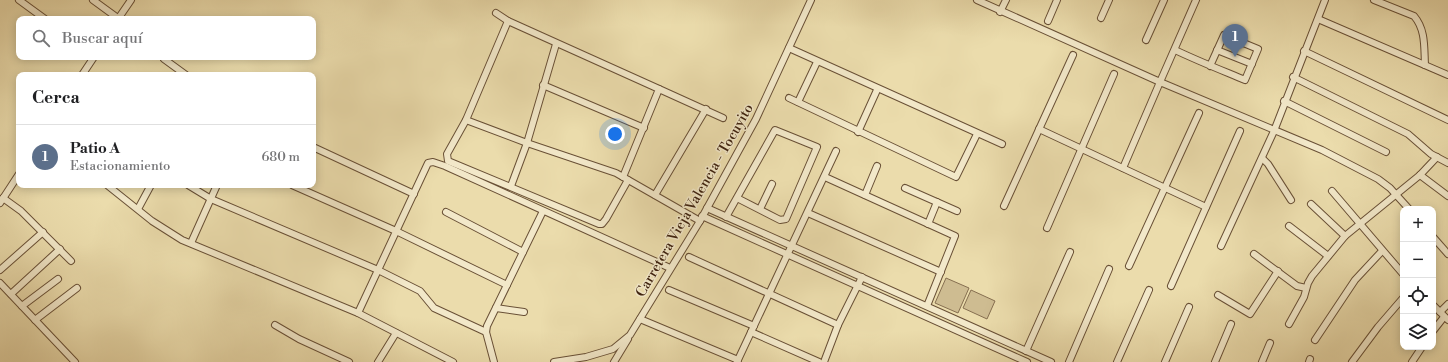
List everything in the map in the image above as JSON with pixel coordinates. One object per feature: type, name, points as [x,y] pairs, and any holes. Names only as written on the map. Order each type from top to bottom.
[{"type":"street","points":[[19,0],[41,16]]},
{"type":"street","points":[[93,0],[114,16]]},
{"type":"street","points":[[120,16],[131,0]]},
{"type":"street","name":"Carretera Vieja Valencia - Tocuyito","points":[[554,362],[586,357],[613,349],[630,336],[707,208],[756,119],[811,0]]},
{"type":"street","points":[[977,0],[1000,12],[1160,82],[1322,150],[1378,178],[1397,195],[1406,206]]},
{"type":"street","points":[[1000,12],[1006,0]]},
{"type":"street","points":[[1048,21],[1057,0]]},
{"type":"street","points":[[1101,18],[1109,0]]},
{"type":"street","points":[[1146,40],[1164,0]]},
{"type":"street","points":[[1123,168],[1196,0]]},
{"type":"street","points":[[1221,246],[1274,131],[1284,101],[1325,0]]},
{"type":"street","points":[[1374,0],[1414,16],[1419,22],[1423,29],[1425,65]]},
{"type":"street","points":[[496,14],[556,44],[706,109],[722,118]]},
{"type":"street","points":[[1318,19],[1448,75]]},
{"type":"street","points":[[508,21],[466,120],[447,154],[448,161],[602,224],[606,219],[625,179],[659,89]]},
{"type":"street","points":[[1175,50],[1210,66],[1245,80],[1258,50],[1224,35],[1210,66]]},
{"type":"street","points":[[511,186],[527,143],[556,44]]},
{"type":"street","points":[[789,48],[877,90],[1002,144]]},
{"type":"street","points":[[1217,50],[1252,64]]},
{"type":"street","points":[[1304,51],[1448,120]]},
{"type":"street","points":[[1004,206],[1073,55]]},
{"type":"street","points":[[84,72],[92,60]]},
{"type":"street","points":[[165,60],[182,72]]},
{"type":"street","points":[[798,102],[817,62]]},
{"type":"street","points":[[1047,228],[1114,74]]},
{"type":"street","points":[[1293,78],[1408,134],[1436,157],[1448,163]]},
{"type":"street","points":[[543,86],[644,128]]},
{"type":"street","points":[[858,132],[877,90]]},
{"type":"street","points":[[789,98],[858,132],[956,177],[977,134]]},
{"type":"street","points":[[1284,101],[1386,152]]},
{"type":"street","points":[[655,195],[706,109]]},
{"type":"street","points":[[1129,266],[1199,113]]},
{"type":"street","points":[[466,120],[625,179],[701,218],[788,253],[1027,362]]},
{"type":"street","points":[[1039,129],[1206,207]]},
{"type":"street","points":[[726,217],[775,130],[817,147],[786,218],[780,220],[737,198]]},
{"type":"street","points":[[1171,286],[1240,131]]},
{"type":"street","points":[[316,148],[414,194]]},
{"type":"street","points":[[640,319],[737,361],[836,151]]},
{"type":"street","points":[[1289,324],[1304,297],[1306,288],[1312,276],[1344,236],[1397,195],[1420,175],[1436,157]]},
{"type":"street","points":[[1262,158],[1268,164],[1291,200]]},
{"type":"street","points":[[358,313],[428,163],[433,162],[670,268]]},
{"type":"street","points":[[865,195],[877,166]]},
{"type":"street","points":[[1420,175],[1448,196]]},
{"type":"street","points":[[825,177],[955,236],[927,306]]},
{"type":"street","points":[[16,179],[2,200],[12,203],[72,261]]},
{"type":"street","points":[[760,209],[772,184]]},
{"type":"street","points":[[111,188],[152,221],[191,243],[358,313],[452,362]]},
{"type":"street","points":[[138,209],[149,188]]},
{"type":"street","points":[[193,188],[211,199],[378,270],[420,291],[434,308],[486,332]]},
{"type":"street","points":[[191,243],[216,188]]},
{"type":"street","points":[[299,188],[396,231],[507,285]]},
{"type":"street","points":[[905,188],[957,211]]},
{"type":"street","points":[[1332,191],[1400,271]]},
{"type":"street","points":[[928,224],[937,202]]},
{"type":"street","points":[[1311,204],[1344,236]]},
{"type":"street","points":[[707,208],[1051,362]]},
{"type":"street","points":[[494,362],[486,332],[542,211]]},
{"type":"street","points":[[446,212],[523,252]]},
{"type":"street","points":[[808,213],[941,272]]},
{"type":"street","points":[[1289,226],[1328,256]]},
{"type":"street","points":[[0,270],[43,232]]},
{"type":"street","points":[[1436,240],[1448,254]]},
{"type":"street","points":[[11,294],[60,249]]},
{"type":"street","points":[[1315,340],[1355,280],[1382,251]]},
{"type":"street","points":[[1026,351],[1070,252]]},
{"type":"street","points":[[1254,254],[1297,286],[1306,288]]},
{"type":"street","points":[[689,257],[838,325]]},
{"type":"street","points":[[1069,362],[1109,269]]},
{"type":"street","points":[[1218,295],[1250,314],[1278,271]]},
{"type":"street","points":[[824,362],[838,325],[862,277]]},
{"type":"street","points":[[22,306],[58,279]]},
{"type":"street","points":[[0,283],[75,362]]},
{"type":"street","points":[[35,320],[77,288]]},
{"type":"street","points":[[669,290],[819,362]]},
{"type":"street","points":[[1117,362],[1149,290]]},
{"type":"street","points":[[1352,362],[1378,326],[1400,301]]},
{"type":"street","points":[[1436,327],[1444,316],[1448,304]]},
{"type":"street","points":[[1165,362],[1189,307]]},
{"type":"street","points":[[496,308],[524,312]]},
{"type":"street","points":[[1436,308],[1444,316]]},
{"type":"street","points":[[1215,362],[1231,324]]},
{"type":"street","points":[[275,325],[337,360],[349,362]]},
{"type":"street","points":[[378,362],[396,333]]},
{"type":"street","points":[[614,362],[630,336]]},
{"type":"street","points":[[1262,362],[1270,343]]},
{"type":"street","points":[[1412,362],[1420,350]]},
{"type":"shaded area","points":[[946,278],[969,288],[958,313],[935,303]]},
{"type":"shaded area","points":[[971,290],[995,301],[987,319],[963,308]]},
{"type":"place","name":"Patio A","points":[[1235,57]]}]
